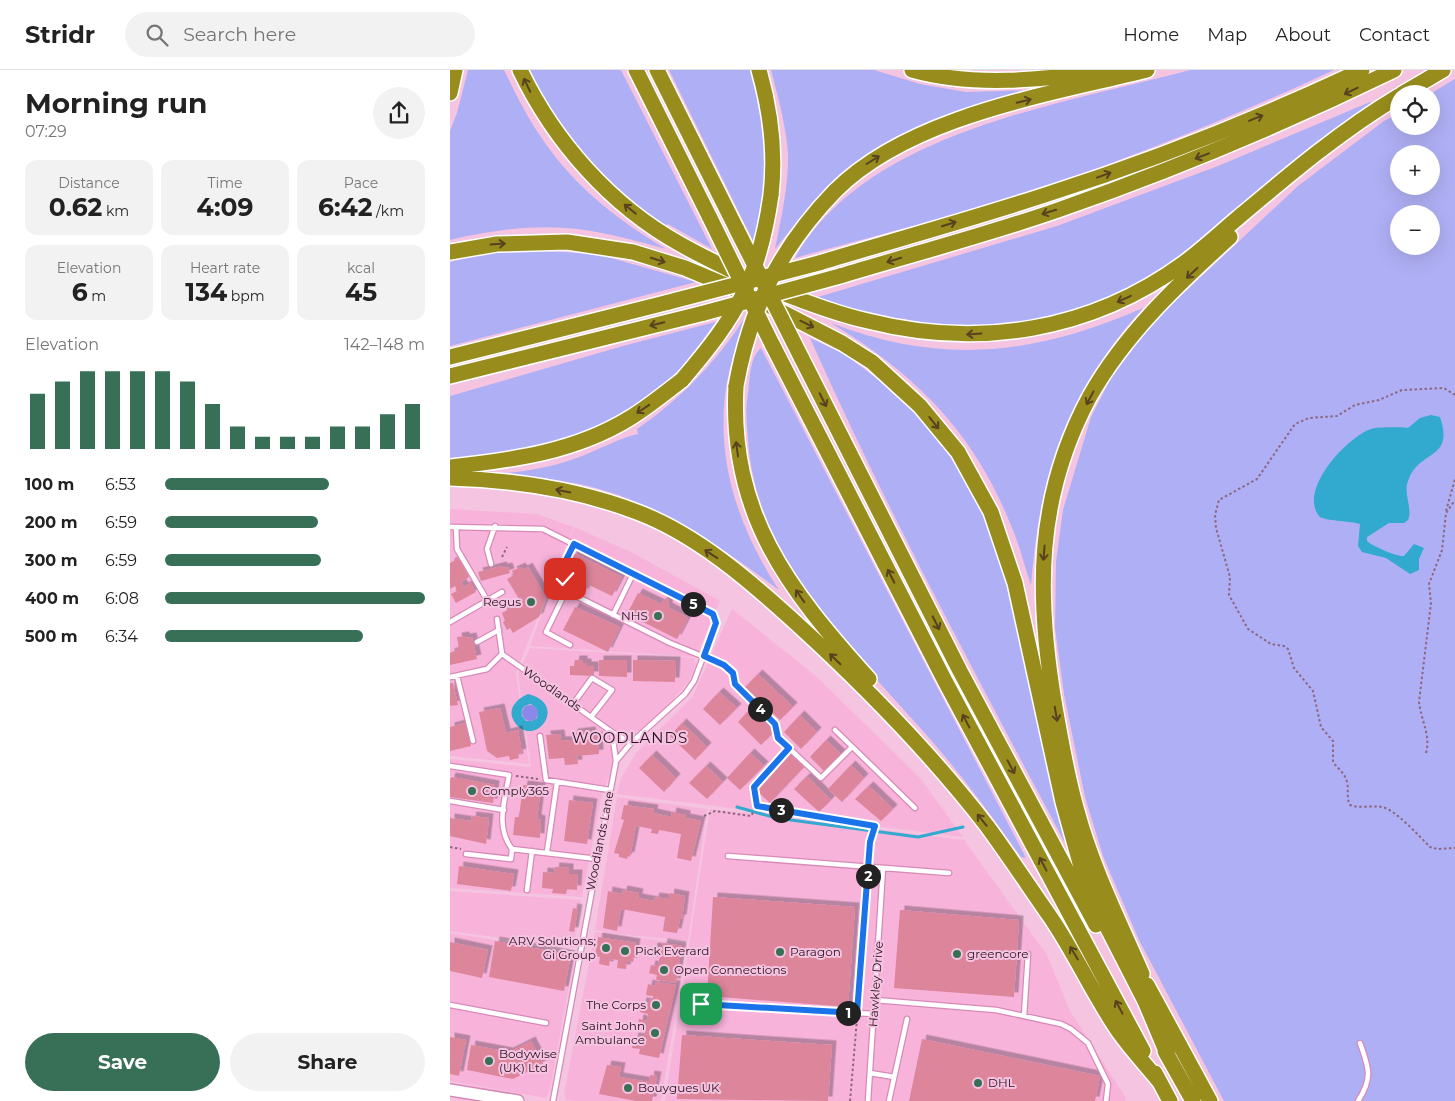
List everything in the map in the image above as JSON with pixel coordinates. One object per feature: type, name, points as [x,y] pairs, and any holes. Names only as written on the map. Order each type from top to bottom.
[{"type":"highway","points":[[450,92],[454,70]]},
{"type":"highway","points":[[520,70],[534,98],[556,134],[608,191],[642,219],[679,243],[756,283],[830,311],[908,330],[966,335],[1023,330],[1053,324],[1098,311],[1138,292],[1184,263],[1344,133],[1390,102]]},
{"type":"highway","points":[[636,70],[772,344],[945,681],[1170,1101]]},
{"type":"highway","points":[[657,70],[960,671],[1193,1101]]},
{"type":"highway","points":[[450,467],[530,457],[558,450],[592,437],[630,419],[682,380],[723,330],[750,284],[765,235],[771,196],[774,167],[773,131],[759,70]]},
{"type":"highway","points":[[912,70],[960,78],[1004,81],[1118,70]]},
{"type":"highway","points":[[906,730],[896,709],[830,636],[801,598],[774,556],[753,512],[742,478],[735,435],[736,386],[741,357],[762,294],[787,248],[802,227],[853,173],[874,160],[902,144],[933,130],[991,110],[1147,70]]},
{"type":"highway","points":[[450,357],[819,263],[1049,194],[1188,145],[1293,103],[1362,70]]},
{"type":"highway","points":[[450,376],[704,313],[840,276],[1057,210],[1196,159],[1304,114],[1394,70]]},
{"type":"highway","points":[[1417,85],[1443,70]]},
{"type":"highway","points":[[1142,974],[1096,869],[1077,811],[1058,724],[1047,660],[1042,582],[1046,531],[1055,482],[1071,436],[1091,396],[1127,341],[1169,294],[1344,133]]},
{"type":"highway","points":[[450,252],[496,244],[568,242],[633,252],[685,268],[750,296],[842,343],[872,362],[920,406],[958,452],[991,512],[1015,583],[1063,802],[1082,870],[1104,923],[1145,1002],[1169,1058]]},
{"type":"highway","points":[[450,380],[481,368]]},
{"type":"highway","points":[[450,478],[525,484],[585,495],[639,512],[689,539],[733,568],[827,652],[906,730],[988,827],[1072,950],[1119,1032],[1159,1081]]},
{"type":"highway","points":[[1072,833],[1113,924],[1210,1101]]},
{"type":"street","points":[[450,1090],[518,1101]]},
{"type":"lane","points":[[491,564],[487,549],[495,526]]},
{"type":"lane","points":[[487,600],[457,548],[453,527],[495,526],[543,529],[633,574],[613,615]]},
{"type":"lane","name":"Woodlands Lane","points":[[553,1101],[616,761],[631,743],[685,694],[694,681],[716,623],[713,614],[633,574]]},
{"type":"lane","points":[[570,645],[546,632],[566,591],[670,644],[724,665],[733,673],[735,684],[775,724],[778,738],[821,778],[852,747]]},
{"type":"lane","points":[[450,622],[502,592]]},
{"type":"lane","points":[[450,677],[487,669],[502,654],[497,619]]},
{"type":"lane","points":[[477,642],[498,630]]},
{"type":"lane","name":"Woodlands","points":[[502,654],[612,732],[631,743]]},
{"type":"lane","points":[[457,676],[473,741]]},
{"type":"lane","points":[[573,704],[592,678],[612,690],[591,717]]},
{"type":"lane","points":[[835,730],[915,808]]},
{"type":"lane","points":[[612,732],[616,761]]},
{"type":"lane","points":[[540,736],[546,780],[610,790]]},
{"type":"lane","points":[[450,766],[509,775],[502,829],[505,840],[512,849],[511,859],[466,854]]},
{"type":"lane","points":[[547,852],[557,782]]},
{"type":"lane","points":[[450,801],[504,810]]},
{"type":"lane","points":[[512,849],[597,859]]},
{"type":"lane","points":[[527,890],[532,851]]},
{"type":"lane","points":[[728,856],[949,873]]},
{"type":"lane","name":"Hawkley Drive","points":[[868,1101],[883,868]]},
{"type":"lane","points":[[1024,1016],[1028,954]]},
{"type":"lane","points":[[875,1000],[996,1010],[1061,1024],[1071,1029],[1088,1043],[1108,1084],[1106,1101]]},
{"type":"lane","points":[[701,1004],[874,1014]]},
{"type":"lane","points":[[450,1005],[546,1023]]},
{"type":"lane","points":[[889,1101],[907,1019]]},
{"type":"lane","points":[[1358,1101],[1365,1090],[1369,1074],[1360,1043]]},
{"type":"lane","points":[[870,1073],[894,1077]]},
{"type":"path","points":[[1455,395],[1452,391],[1444,388],[1402,390],[1379,400],[1355,405],[1337,416],[1309,418],[1295,424],[1257,479],[1219,500],[1215,515],[1216,528],[1230,577],[1229,595],[1248,629],[1271,644],[1288,648],[1298,675],[1313,691],[1320,727],[1334,741],[1334,762],[1347,781],[1347,799],[1350,806],[1356,808],[1382,807],[1391,810],[1430,847],[1437,849],[1455,848]]},
{"type":"path","points":[[1426,753],[1429,742],[1420,718],[1419,702],[1430,603],[1429,584],[1442,550],[1446,513],[1455,479]]},
{"type":"path","points":[[1446,513],[1455,500]]},
{"type":"path","points":[[562,584],[565,579],[558,576],[574,544]]},
{"type":"path","points":[[502,556],[507,546]]},
{"type":"path","points":[[704,816],[715,811],[751,816],[757,806],[754,787],[789,748]]},
{"type":"path","points":[[509,775],[546,780]]},
{"type":"path","points":[[757,806],[875,826],[870,842],[850,1101]]},
{"type":"path","points":[[450,847],[456,848]]},
{"type":"shaded area","points":[[468,70],[504,70],[534,126],[565,169],[612,213],[666,249],[600,233],[556,227],[502,230],[450,240],[450,131],[457,113]]},
{"type":"shaded area","points":[[528,70],[621,70],[712,249],[668,224],[665,226],[622,192],[603,174],[571,138],[542,95]]},
{"type":"shaded area","points":[[669,70],[751,70],[762,119],[766,156],[765,188],[755,245]]},
{"type":"shaded area","points":[[771,70],[874,70],[920,84],[966,92],[1040,90],[932,121],[872,151],[844,172],[832,184],[808,209],[775,249],[786,189],[788,153],[784,122]]},
{"type":"shaded area","points":[[1190,70],[1334,70],[1178,138],[1058,182],[962,212],[795,258],[827,215],[869,180],[918,152],[971,129],[1027,111]]},
{"type":"shaded area","points":[[1455,79],[1455,1101],[1224,1101],[1139,940],[1103,856],[1085,797],[1064,694],[1055,628],[1056,562],[1063,510],[1091,417],[1112,376],[1157,318],[1298,186],[1390,118],[1390,135],[1440,135],[1440,88]]},
{"type":"shaded area","points":[[1370,102],[1374,107],[1188,253],[1140,284],[1089,308],[1042,321],[1023,324],[984,327],[945,326],[905,323],[907,319],[861,312],[818,297],[1057,226],[1218,166]]},
{"type":"shaded area","points":[[530,250],[597,254],[696,282],[450,346],[450,262],[493,252]]},
{"type":"shaded area","points":[[1143,308],[1116,340],[1094,372],[1076,404],[1062,436],[1050,470],[1041,506],[1031,585],[1019,546],[995,490],[978,460],[959,433],[915,384],[861,342],[831,323],[872,337],[912,345],[950,350],[988,349],[1026,345],[1064,336],[1103,324]]},
{"type":"shaded area","points":[[744,319],[727,382],[724,437],[727,464],[741,517],[764,566],[779,590],[685,526],[634,501],[607,491],[579,484],[507,473],[558,464],[638,434],[637,429],[683,393],[709,365]]},
{"type":"shaded area","points":[[719,321],[694,354],[665,384],[644,401],[622,415],[599,426],[551,442],[501,453],[450,460],[450,396],[623,346]]},
{"type":"shaded area","points":[[810,338],[846,355],[889,388],[926,424],[960,468],[979,500],[1018,615],[1069,843],[1064,841],[932,591],[869,465]]},
{"type":"shaded area","points":[[761,348],[1026,858],[1021,857],[943,754],[841,639],[789,566],[769,526],[755,484],[748,439],[746,411],[750,376],[754,357]]},
{"type":"shaded area","points":[[1431,415],[1440,417],[1443,441],[1433,454],[1419,464],[1408,481],[1408,520],[1404,523],[1389,523],[1367,537],[1367,541],[1374,546],[1401,556],[1404,556],[1414,544],[1424,548],[1419,559],[1419,570],[1410,574],[1386,558],[1362,552],[1358,546],[1360,524],[1326,519],[1319,516],[1314,505],[1315,493],[1320,479],[1338,453],[1361,434],[1374,428],[1408,428],[1420,418]]},
{"type":"shaded area","points":[[450,509],[537,514],[573,527],[516,673],[529,764],[450,756]]},
{"type":"shaded area","points":[[574,527],[631,552],[720,601],[696,657],[530,646]]},
{"type":"shaded area","points":[[732,609],[817,677],[920,778],[963,837],[617,794],[621,778],[636,753],[693,696]]},
{"type":"shaded area","points":[[530,648],[694,658],[696,665],[689,681],[659,715],[634,735],[617,732],[522,665]]},
{"type":"shaded area","points":[[520,670],[608,733],[614,763],[602,795],[582,897],[450,888],[450,759],[531,767],[518,674]]},
{"type":"shaded area","points":[[528,694],[540,699],[546,706],[547,714],[545,722],[539,728],[532,731],[524,730],[516,724],[512,715],[513,706],[516,702]],"holes":[[[530,704],[538,711],[537,718],[532,721],[526,721],[522,716],[522,710]]]},
{"type":"shaded area","points":[[527,705],[533,705],[538,710],[536,719],[527,721],[522,716],[522,710]]},
{"type":"shaded area","points":[[617,797],[707,809],[688,941],[595,930]]},
{"type":"shaded area","points":[[710,809],[964,840],[1047,955],[1070,1011],[1126,1098],[1125,1101],[665,1101]]},
{"type":"shaded area","points":[[450,891],[581,900],[574,948],[450,931]]},
{"type":"shaded area","points":[[595,932],[687,944],[661,1101],[566,1100],[564,1094]]},
{"type":"shaded area","points":[[450,933],[575,953],[550,1089],[546,1098],[450,1081]]},
{"type":"building","points":[[574,553],[622,577],[612,596],[589,585],[584,593],[579,591],[583,583],[564,573]]},
{"type":"building","points":[[459,558],[469,577],[461,582],[464,587],[471,583],[476,592],[456,603],[451,594],[457,591],[455,586],[450,589],[450,563]]},
{"type":"building","points":[[502,566],[503,568],[508,567],[510,573],[481,581],[478,572]]},
{"type":"building","name":"Regus","points":[[521,567],[523,570],[528,567],[546,598],[539,617],[513,633],[510,628],[507,630],[503,622],[505,621],[502,613],[517,605],[519,599],[507,579],[514,575],[512,571]]},
{"type":"building","name":"NHS","points":[[638,593],[661,604],[666,598],[669,600],[668,607],[688,618],[677,639],[627,614]]},
{"type":"building","points":[[575,607],[620,627],[608,652],[563,630]]},
{"type":"building","points":[[465,636],[465,638],[472,637],[477,659],[450,665],[450,653],[459,649],[457,637]]},
{"type":"building","points":[[575,660],[583,660],[583,663],[587,663],[587,666],[594,666],[594,676],[570,675],[570,666],[574,666]]},
{"type":"building","points":[[599,660],[627,660],[627,677],[599,676]]},
{"type":"building","points":[[633,660],[676,661],[675,682],[633,681]]},
{"type":"building","points":[[758,674],[793,707],[780,720],[745,687]]},
{"type":"building","points":[[450,683],[453,683],[458,705],[450,706]]},
{"type":"building","points":[[719,692],[737,708],[720,725],[703,709]]},
{"type":"building","points":[[500,708],[506,733],[518,730],[522,753],[518,754],[519,758],[510,760],[509,756],[497,758],[487,751],[479,712]]},
{"type":"building","points":[[750,709],[774,732],[761,745],[738,722]]},
{"type":"building","points":[[800,715],[817,732],[801,749],[784,732]]},
{"type":"building","points":[[465,723],[471,746],[450,751],[450,727]]},
{"type":"building","points":[[682,723],[707,747],[695,760],[670,736]]},
{"type":"building","points":[[591,731],[592,737],[598,736],[599,754],[577,756],[578,764],[565,765],[564,758],[549,759],[546,735],[560,734],[561,741],[574,740],[573,733]]},
{"type":"building","points":[[826,740],[842,755],[826,773],[810,757]]},
{"type":"building","points":[[750,753],[764,766],[740,790],[727,778]]},
{"type":"building","points":[[652,755],[676,778],[664,792],[639,768]]},
{"type":"building","points":[[790,755],[804,767],[770,803],[757,791]]},
{"type":"building","points":[[851,765],[864,778],[842,802],[828,789]]},
{"type":"building","points":[[706,766],[723,782],[707,799],[689,783]]},
{"type":"building","points":[[807,776],[831,800],[819,812],[794,789]]},
{"type":"building","name":"Comply365","points":[[452,777],[495,785],[493,803],[450,797],[450,779]]},
{"type":"building","points":[[523,785],[541,787],[537,819],[541,820],[540,838],[513,835],[515,817],[519,817]]},
{"type":"building","points":[[869,786],[893,809],[881,821],[855,799]]},
{"type":"building","points":[[569,800],[593,803],[587,844],[564,841]]},
{"type":"building","points":[[624,805],[654,809],[653,813],[671,817],[672,812],[686,815],[686,818],[701,821],[691,861],[677,858],[681,834],[659,830],[658,834],[651,833],[652,829],[636,826],[630,857],[628,856],[627,859],[619,857],[619,854],[614,853],[624,820],[621,819]]},
{"type":"building","points":[[472,816],[489,818],[486,844],[450,836],[450,818],[471,821]]},
{"type":"building","points":[[459,866],[514,874],[511,891],[457,884]]},
{"type":"building","points":[[555,867],[569,868],[569,874],[578,874],[577,890],[567,889],[566,894],[552,893],[553,889],[542,888],[543,872],[554,873]]},
{"type":"building","points":[[623,890],[639,893],[638,898],[654,901],[655,897],[669,899],[670,893],[685,896],[682,919],[680,919],[677,933],[663,931],[665,917],[621,909],[617,931],[603,928],[608,891],[622,894]]},
{"type":"building","name":"Paragon","points":[[713,897],[855,907],[848,1007],[707,996]]},
{"type":"building","points":[[573,908],[578,909],[574,932],[569,931]]},
{"type":"building","name":"greencore","points":[[900,910],[1019,920],[1014,997],[894,988]]},
{"type":"building","points":[[598,937],[636,943],[633,962],[627,961],[626,969],[617,968],[618,960],[610,959],[609,966],[599,964],[600,957],[595,956]]},
{"type":"building","points":[[495,941],[571,955],[564,991],[489,977]]},
{"type":"building","points":[[450,942],[488,950],[482,978],[450,971]]},
{"type":"building","points":[[663,943],[682,946],[676,983],[656,980],[657,975],[649,973],[651,965],[658,966],[660,957],[652,956],[653,947],[662,948]]},
{"type":"building","points":[[656,982],[676,985],[659,1058],[639,1054],[640,1049],[632,1048],[634,1037],[641,1038],[645,1032],[637,1030],[639,1019],[647,1021],[648,1014],[640,1012],[642,1002],[649,1003],[650,999],[653,1000],[653,996],[646,995],[648,984],[655,986]]},
{"type":"building","points":[[682,1035],[832,1045],[828,1101],[677,1099]]},
{"type":"building","points":[[450,1037],[466,1040],[459,1076],[450,1074]]},
{"type":"building","name":"DHL","points":[[922,1039],[1100,1076],[1095,1101],[909,1101]]},
{"type":"building","points":[[531,1041],[543,1064],[513,1079],[467,1070],[471,1045],[509,1052]]},
{"type":"building","name":"Bouygues UK","points":[[607,1065],[621,1067],[619,1077],[649,1082],[650,1075],[657,1076],[652,1101],[636,1101],[599,1094]]},
{"type":"waterway","points":[[737,807],[776,818],[918,837],[963,827]]},
{"type":"place","name":"Regus","points":[[531,602]]},
{"type":"place","name":"NHS","points":[[658,616]]},
{"type":"place","name":"Comply365","points":[[472,791]]},
{"type":"place","name":"ARV Solutions; Gi Group","points":[[606,948]]},
{"type":"place","name":"Pick Everard","points":[[625,951]]},
{"type":"place","name":"Paragon","points":[[780,952]]},
{"type":"place","name":"greencore","points":[[957,954]]},
{"type":"place","name":"Open Connections","points":[[664,970]]},
{"type":"place","name":"The Corps","points":[[656,1005]]},
{"type":"place","name":"Saint John Ambulance","points":[[655,1033]]},
{"type":"place","name":"Bodywise (UK) Ltd","points":[[489,1061]]},
{"type":"place","name":"DHL","points":[[978,1083]]},
{"type":"place","name":"Bouygues UK","points":[[628,1088]]},
{"type":"district","name":"WOODLANDS","points":[[630,738]]},
{"type":"route","points":[[565,579],[558,576],[574,544],[713,614],[716,623],[704,656],[724,665],[733,673],[735,684],[775,724],[778,738],[789,748],[754,787],[757,806],[875,826],[870,842],[857,1013],[701,1004]]}]
